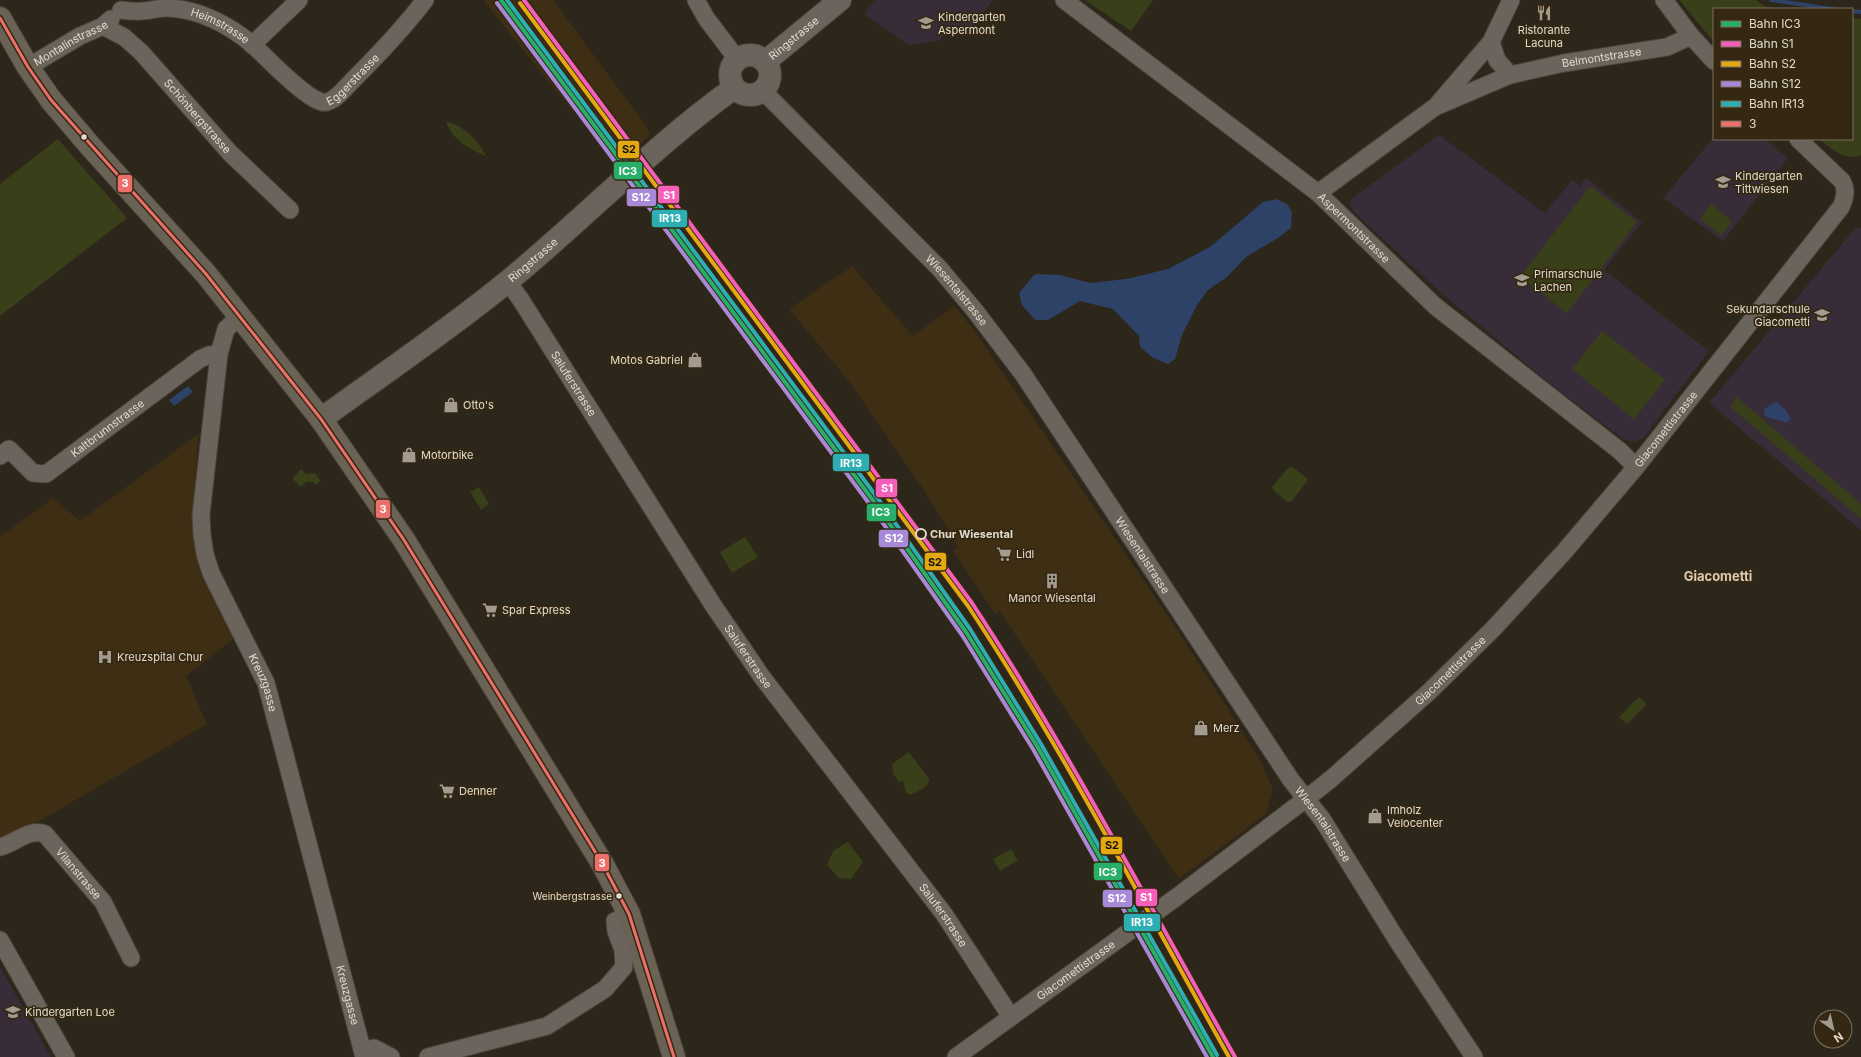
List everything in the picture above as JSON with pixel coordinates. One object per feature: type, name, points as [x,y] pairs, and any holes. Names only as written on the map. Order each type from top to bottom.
[{"type":"main road","name":"Ringstrasse","points":[[766,61],[840,0]]},
{"type":"main road","points":[[2,28],[28,67],[66,117],[196,262],[321,419],[408,546],[483,671],[591,843],[629,914],[674,1057]]},
{"type":"main road","points":[[752,54],[760,56],[766,61],[770,68],[771,76],[769,84],[763,90],[752,95],[745,94],[734,88],[730,73],[732,65],[737,59],[744,55],[752,54]]},
{"type":"main road","name":"Ringstrasse","points":[[321,419],[456,322],[508,282],[655,150],[693,118],[734,88]]},
{"type":"street","name":"Heimstrasse","points":[[125,5],[142,11],[167,8],[200,14],[230,28],[252,44],[299,0]]},
{"type":"street","name":"Eggerstrasse","points":[[252,44],[290,80],[317,102],[326,103],[335,98],[377,57],[404,28],[425,0]]},
{"type":"street","points":[[696,0],[706,18],[737,59]]},
{"type":"street","name":"Aspermontstrasse","points":[[1064,0],[1318,193],[1435,306],[1620,451],[1636,467]]},
{"type":"street","name":"Belmontstrasse","points":[[1318,193],[1435,107],[1491,42],[1511,0]]},
{"type":"street","points":[[1664,0],[1691,36],[1713,60]]},
{"type":"street","name":"Montalinstrasse","points":[[28,67],[80,36],[103,26],[125,5]]},
{"type":"street","name":"Schönbergstrasse","points":[[103,26],[124,37],[141,52],[230,153],[290,210]]},
{"type":"street","name":"Belmontstrasse","points":[[1435,107],[1510,75],[1564,62],[1667,47],[1691,36]]},
{"type":"street","points":[[1491,42],[1497,60],[1510,75]]},
{"type":"street","name":"Wiesentalstrasse","points":[[763,90],[912,239],[976,312],[1023,374],[1291,780],[1307,798],[1322,819],[1397,940],[1474,1057]]},
{"type":"street","name":"Giacomettistrasse","points":[[956,1057],[1178,896],[1331,779],[1430,691],[1493,629],[1559,557],[1636,467],[1838,211],[1845,199],[1845,186],[1837,174],[1799,140]]},
{"type":"street","name":"Saluferstrasse","points":[[508,282],[525,306],[713,605],[757,671],[944,914],[1011,1017]]},
{"type":"street","name":"Kreuzgasse","points":[[240,316],[226,329],[219,354],[201,516],[205,554],[211,573],[267,688],[292,775],[363,1054]]},
{"type":"street","name":"Kaltbrunnstrasse","points":[[3,447],[33,474],[46,474],[200,359],[208,355],[219,354]]},
{"type":"street","name":"Vilanstrasse","points":[[0,847],[9,845],[31,832],[38,831],[45,834],[103,902],[132,958]]},
{"type":"street","points":[[428,1057],[482,1050],[547,1026],[605,989],[624,967],[623,950],[616,931],[615,921],[629,914]]},
{"type":"street","points":[[0,940],[66,1057]]},
{"type":"street","points":[[363,1054],[374,1048],[391,1057]]},
{"type":"shaded area","points":[[483,0],[553,0],[647,127],[650,135],[616,165]]},
{"type":"shaded area","name":"Kindergarten Aspermont","points":[[877,0],[993,0],[970,31],[941,37],[942,40],[909,45],[865,15],[867,9]]},
{"type":"shaded area","name":"Primarschule Lachen","points":[[1439,135],[1545,213],[1572,180],[1580,186],[1586,178],[1642,222],[1604,270],[1709,351],[1644,437],[1635,442],[1624,440],[1543,378],[1438,290],[1353,211],[1350,204],[1352,198]]},
{"type":"shaded area","name":"Kindergarten Tittwiesen","points":[[1713,138],[1713,140],[1766,140],[1788,158],[1723,241],[1663,198]]},
{"type":"shaded area","name":"Sekundarschule Giacometti","points":[[1856,227],[1861,228],[1861,530],[1709,403]]},
{"type":"shaded area","points":[[852,266],[913,336],[954,306],[974,330],[1180,634],[1261,761],[1273,790],[1266,814],[1179,879],[1000,612],[995,614],[953,551],[958,547],[954,541],[955,540],[923,489],[848,380],[789,309]]},
{"type":"shaded area","name":"Kreuzspital Chur","points":[[198,434],[193,519],[236,637],[186,676],[207,724],[8,839],[0,842],[0,537],[53,498],[80,521]]},
{"type":"shaded area","name":"Kindergarten Loe","points":[[0,967],[51,1057],[0,1057]]},
{"type":"green space","points":[[1085,0],[1153,0],[1131,31]]},
{"type":"green space","points":[[1679,0],[1756,0],[1766,7],[1772,8],[1713,8],[1713,41]]},
{"type":"green space","points":[[1853,18],[1861,19],[1861,155],[1855,157],[1844,156],[1820,140],[1853,140]]},
{"type":"green space","points":[[446,121],[459,126],[469,134],[486,156],[467,147],[456,138],[448,127]]},
{"type":"green space","points":[[58,139],[127,218],[0,316],[0,184]]},
{"type":"green space","points":[[1590,186],[1637,222],[1567,313],[1520,277]]},
{"type":"green space","points":[[1711,204],[1732,221],[1721,235],[1700,219]]},
{"type":"green space","points":[[1602,331],[1665,380],[1634,419],[1572,369]]},
{"type":"green space","points":[[1737,397],[1861,504],[1861,519],[1730,406]]},
{"type":"green space","points":[[1292,467],[1307,478],[1307,481],[1292,501],[1288,502],[1274,491],[1272,487],[1288,468]]},
{"type":"green space","points":[[301,469],[306,474],[315,473],[321,481],[315,485],[314,482],[306,482],[301,487],[292,478]]},
{"type":"green space","points":[[479,487],[489,504],[481,510],[470,492]]},
{"type":"green space","points":[[745,537],[758,557],[732,573],[720,552]]},
{"type":"green space","points":[[1639,697],[1647,704],[1627,724],[1619,717]]},
{"type":"green space","points":[[909,752],[929,779],[929,782],[925,787],[911,795],[906,793],[903,781],[899,782],[893,774],[892,764]]},
{"type":"green space","points":[[848,842],[863,862],[851,879],[839,878],[827,865],[833,851]]},
{"type":"green space","points":[[1011,849],[1018,860],[1000,871],[993,859]]},
{"type":"water","points":[[1276,199],[1287,204],[1292,212],[1291,228],[1278,238],[1246,257],[1227,277],[1208,290],[1197,305],[1182,335],[1175,359],[1168,364],[1153,358],[1140,347],[1139,336],[1113,309],[1080,301],[1048,320],[1035,320],[1022,305],[1019,293],[1035,274],[1060,275],[1090,283],[1126,279],[1168,269],[1210,247],[1263,202]]},
{"type":"water","points":[[188,386],[193,392],[174,406],[169,400]]},
{"type":"water","points":[[1777,402],[1786,410],[1791,419],[1786,423],[1764,415],[1765,409]]},
{"type":"waterway","points":[[1771,0],[1826,8]]},
{"type":"waterway","points":[[1853,11],[1861,12]]},
{"type":"rail line","name":"IC3","points":[[501,0],[872,499],[966,632],[1037,746],[1213,1057]]},
{"type":"rail line","name":"IR13","points":[[507,0],[876,496],[970,629],[1041,744],[1217,1055]]},
{"type":"rail line","name":"S1","points":[[524,0],[972,603],[1042,714],[1235,1057]]},
{"type":"rail line","name":"S12","points":[[497,3],[868,502],[962,635],[1033,749],[1207,1057]]},
{"type":"rail line","name":"S2","points":[[520,3],[968,606],[1037,716],[1103,829],[1229,1057]]},
{"type":"transit line","name":"3","points":[[0,18],[28,67],[51,100],[206,274],[321,419],[404,540],[602,863],[629,914],[674,1057]]},
{"type":"place","name":"Ristorante Lacuna","points":[[1544,13]]},
{"type":"place","name":"Kindergarten Aspermont","points":[[926,23]]},
{"type":"place","name":"Kindergarten Tittwiesen","points":[[1723,182]]},
{"type":"place","name":"Primarschule Lachen","points":[[1522,280]]},
{"type":"place","name":"Sekundarschule Giacometti","points":[[1822,315]]},
{"type":"place","name":"Motos Gabriel","points":[[695,360]]},
{"type":"place","name":"Otto's","points":[[451,405]]},
{"type":"place","name":"Motorbike","points":[[409,455]]},
{"type":"place","name":"Chur Wiesental","points":[[921,534]]},
{"type":"place","name":"Lidl","points":[[1004,554]]},
{"type":"place","name":"Manor Wiesental","points":[[1052,581]]},
{"type":"place","name":"Spar Express","points":[[490,610]]},
{"type":"place","name":"Kreuzspital Chur","points":[[105,657]]},
{"type":"place","name":"Merz","points":[[1201,728]]},
{"type":"place","name":"Denner","points":[[447,791]]},
{"type":"place","name":"Imholz Velocenter","points":[[1375,816]]},
{"type":"place","name":"Weinbergstrasse","points":[[619,896]]},
{"type":"place","name":"Kindergarten Loe","points":[[13,1012]]},
{"type":"district","name":"Giacometti","points":[[1718,576]]}]
